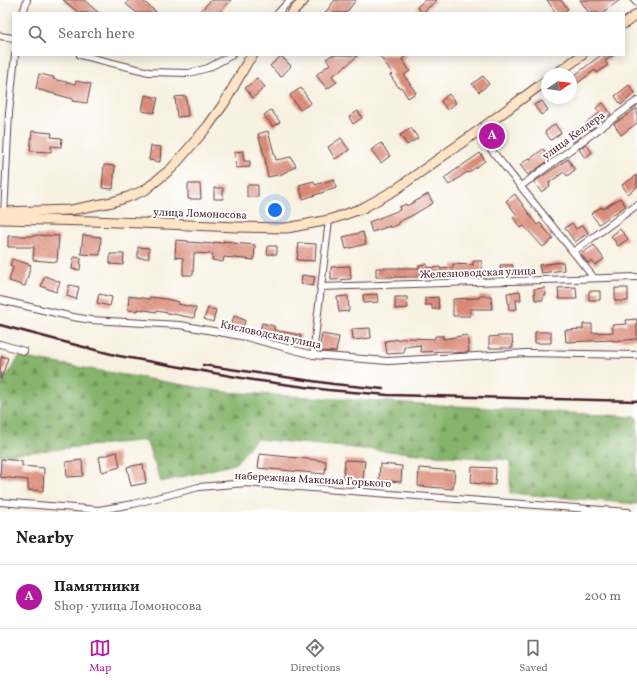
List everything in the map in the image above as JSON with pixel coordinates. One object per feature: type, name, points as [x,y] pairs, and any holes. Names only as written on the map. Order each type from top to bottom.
[{"type":"main road","points":[[293,12],[304,0]]},
{"type":"main road","points":[[625,23],[637,14]]},
{"type":"main road","points":[[2,215],[70,210],[112,202],[145,190],[172,168],[208,126],[252,56]]},
{"type":"main road","points":[[564,68],[581,56]]},
{"type":"main road","name":"улица Ломоносова","points":[[2,215],[237,227],[287,228],[329,220],[363,208],[395,190],[541,84]]},
{"type":"street","points":[[23,12],[27,0]]},
{"type":"street","points":[[279,12],[290,0]]},
{"type":"street","points":[[634,0],[637,3]]},
{"type":"street","points":[[0,36],[12,38]]},
{"type":"street","points":[[2,215],[9,113],[15,56]]},
{"type":"street","points":[[84,56],[149,72],[189,73],[208,68],[230,56]]},
{"type":"street","name":"улица Келлера","points":[[521,186],[637,101]]},
{"type":"street","points":[[477,132],[594,278]]},
{"type":"street","points":[[573,252],[637,205]]},
{"type":"street","points":[[313,355],[329,220]]},
{"type":"street","name":"Железноводская улица","points":[[320,288],[637,277]]},
{"type":"street","name":"Кисловодская улица","points":[[0,300],[73,318],[180,325],[209,330],[246,337],[313,355],[388,361],[526,354],[637,355]]},
{"type":"street","points":[[0,344],[24,351]]},
{"type":"street","name":"набережная Максима Горького","points":[[0,502],[99,510],[133,504],[199,487],[246,483],[628,512]]},
{"type":"green space","points":[[19,357],[225,392],[637,417],[637,504],[510,493],[510,460],[420,454],[256,439],[235,464],[161,482],[146,440],[0,455],[0,376],[7,376]]},
{"type":"building","points":[[63,0],[84,0],[98,12],[78,12]]},
{"type":"building","points":[[129,0],[142,0],[156,12],[136,12],[126,4]]},
{"type":"building","points":[[211,0],[231,0],[220,12],[200,12]]},
{"type":"building","points":[[335,0],[356,0],[347,12],[326,12]]},
{"type":"building","points":[[425,0],[437,0],[423,12],[421,12],[417,7]]},
{"type":"building","points":[[547,0],[561,0],[568,9],[564,12],[555,12]]},
{"type":"building","points":[[580,0],[620,0],[603,12],[588,12]]},
{"type":"building","points":[[281,56],[291,66],[281,77],[270,66]]},
{"type":"building","points":[[330,56],[357,56],[332,76],[337,82],[327,89],[316,75],[330,64],[326,59]]},
{"type":"building","points":[[380,56],[406,56],[402,59],[410,71],[404,75],[416,93],[408,98],[401,87],[399,88],[390,75],[393,74]]},
{"type":"building","points":[[600,56],[612,56],[605,61],[608,65],[597,73],[595,70],[577,84],[577,73]]},
{"type":"building","points":[[39,74],[75,84],[76,81],[91,84],[87,103],[72,101],[73,99],[36,89]]},
{"type":"building","points":[[483,76],[489,84],[479,92],[472,84]]},
{"type":"building","points":[[257,78],[265,87],[253,98],[245,88]]},
{"type":"building","points":[[629,85],[635,93],[621,105],[615,96]]},
{"type":"building","points":[[301,88],[311,103],[300,110],[290,95]]},
{"type":"building","points":[[449,94],[456,103],[447,110],[441,101]]},
{"type":"building","points":[[145,95],[158,98],[154,113],[142,111]]},
{"type":"building","points":[[186,96],[188,116],[177,117],[175,97]]},
{"type":"building","points":[[541,102],[541,104],[544,104],[548,110],[541,115],[534,105]]},
{"type":"building","points":[[603,103],[611,114],[590,130],[585,124],[600,113],[596,108]]},
{"type":"building","points":[[637,108],[637,123],[621,135],[614,124]]},
{"type":"building","points":[[271,110],[280,122],[273,127],[264,115]]},
{"type":"building","points":[[358,111],[362,118],[353,124],[349,117]]},
{"type":"building","points":[[555,124],[561,133],[551,140],[545,132]]},
{"type":"building","points":[[411,128],[418,138],[407,145],[400,135]]},
{"type":"building","points":[[576,130],[581,136],[572,142],[568,136]]},
{"type":"building","points":[[32,131],[52,133],[51,137],[62,138],[61,147],[51,146],[51,152],[30,151]]},
{"type":"building","points":[[268,131],[276,160],[291,157],[296,166],[282,174],[268,177],[266,162],[258,134]]},
{"type":"building","points":[[496,131],[502,138],[494,146],[488,138]]},
{"type":"building","points":[[341,138],[349,150],[335,159],[328,147]]},
{"type":"building","points":[[381,143],[390,156],[381,163],[371,150]]},
{"type":"building","points":[[586,144],[592,152],[585,158],[579,149]]},
{"type":"building","points":[[151,146],[161,147],[160,162],[149,160]]},
{"type":"building","points":[[543,149],[551,159],[528,175],[520,165]]},
{"type":"building","points":[[243,151],[244,161],[250,161],[250,167],[236,168],[235,152]]},
{"type":"building","points":[[480,153],[485,161],[449,185],[444,178]]},
{"type":"building","points":[[568,159],[575,170],[567,176],[564,172],[549,183],[550,186],[541,192],[534,182]]},
{"type":"building","points":[[104,165],[115,166],[113,189],[102,188]]},
{"type":"building","points":[[637,175],[637,187],[628,194],[622,185]]},
{"type":"building","points":[[334,179],[336,188],[303,199],[299,185],[314,181],[315,185]]},
{"type":"building","points":[[188,184],[200,184],[201,199],[188,199]]},
{"type":"building","points":[[247,185],[258,185],[258,197],[247,197]]},
{"type":"building","points":[[214,188],[223,188],[223,199],[214,199]]},
{"type":"building","points":[[428,194],[433,203],[398,222],[399,224],[390,228],[390,226],[372,232],[369,222],[400,210],[399,207],[406,204],[407,206]]},
{"type":"building","points":[[515,194],[537,225],[540,223],[553,239],[543,247],[524,226],[520,228],[513,217],[517,215],[506,201]]},
{"type":"building","points":[[620,198],[626,206],[599,224],[591,214],[601,207],[603,209]]},
{"type":"building","points":[[572,223],[576,229],[583,225],[588,233],[575,242],[565,228]]},
{"type":"building","points":[[620,229],[628,239],[618,246],[611,236]]},
{"type":"building","points":[[363,232],[366,244],[346,249],[343,237]]},
{"type":"building","points":[[83,235],[101,237],[100,255],[81,254]]},
{"type":"building","points":[[8,236],[59,236],[57,262],[33,260],[34,247],[8,247]]},
{"type":"building","points":[[176,240],[214,244],[214,242],[223,243],[223,241],[255,245],[254,260],[224,257],[223,262],[212,260],[213,254],[194,253],[193,275],[183,275],[183,258],[175,257]]},
{"type":"building","points":[[299,243],[316,244],[315,261],[297,260]]},
{"type":"building","points":[[594,245],[604,259],[595,265],[592,261],[588,263],[581,254]]},
{"type":"building","points":[[268,246],[277,246],[277,254],[267,254]]},
{"type":"building","points":[[138,247],[149,248],[149,258],[138,258]]},
{"type":"building","points":[[110,254],[124,254],[123,265],[110,264]]},
{"type":"building","points":[[74,257],[81,258],[80,270],[72,269]]},
{"type":"building","points":[[12,259],[31,265],[25,286],[9,281],[13,267],[10,266]]},
{"type":"building","points":[[473,261],[482,261],[482,276],[448,274],[442,276],[442,278],[431,279],[430,277],[376,277],[376,268],[419,268],[419,265],[427,264],[427,268],[440,267],[440,269],[453,268],[453,264],[473,265]]},
{"type":"building","points":[[563,262],[564,270],[541,273],[539,265]]},
{"type":"building","points":[[500,265],[513,265],[513,274],[501,275]]},
{"type":"building","points":[[350,266],[351,279],[331,280],[331,267]]},
{"type":"building","points":[[302,275],[315,277],[313,286],[301,284]]},
{"type":"building","points":[[45,276],[60,282],[56,292],[41,286]]},
{"type":"building","points":[[69,285],[79,287],[76,299],[67,296]]},
{"type":"building","points":[[576,287],[577,299],[559,299],[558,288]]},
{"type":"building","points":[[545,288],[546,295],[543,295],[543,300],[535,300],[534,289]]},
{"type":"building","points":[[615,288],[628,288],[628,301],[615,301]]},
{"type":"building","points":[[520,291],[521,300],[516,300],[517,309],[509,310],[507,293]]},
{"type":"building","points":[[589,291],[600,291],[600,300],[589,300]]},
{"type":"building","points":[[99,294],[112,297],[110,306],[97,303]]},
{"type":"building","points":[[377,294],[378,302],[364,303],[363,295]]},
{"type":"building","points":[[129,296],[149,299],[150,297],[179,302],[178,304],[196,308],[194,318],[157,311],[138,309],[138,311],[128,310]]},
{"type":"building","points":[[348,296],[349,311],[339,312],[337,297]]},
{"type":"building","points":[[479,296],[491,296],[492,309],[470,309],[470,316],[453,316],[453,299],[479,298]]},
{"type":"building","points":[[395,297],[407,297],[408,308],[395,309]]},
{"type":"building","points":[[438,297],[439,309],[432,309],[432,305],[425,305],[425,298]]},
{"type":"building","points":[[208,308],[216,310],[213,322],[204,319]]},
{"type":"building","points":[[234,316],[245,320],[242,332],[230,329]]},
{"type":"building","points":[[637,319],[637,339],[566,342],[565,330],[583,329],[583,324],[592,324],[592,333],[613,332],[612,325],[627,324],[626,320]]},
{"type":"building","points":[[262,323],[274,326],[274,330],[301,335],[299,343],[259,334]]},
{"type":"building","points":[[370,328],[371,338],[353,340],[352,329]]},
{"type":"building","points":[[535,332],[551,332],[551,343],[535,343]]},
{"type":"building","points":[[322,334],[339,337],[336,352],[319,351]]},
{"type":"building","points":[[467,335],[469,352],[421,352],[420,345],[404,347],[404,353],[387,354],[385,341],[409,338],[435,339],[435,336],[443,336],[443,339]]},
{"type":"building","points":[[512,336],[513,348],[489,348],[489,337]]},
{"type":"building","points":[[2,356],[8,358],[0,379],[0,361]]},
{"type":"building","points":[[117,452],[120,467],[102,472],[99,457]]},
{"type":"building","points":[[260,454],[326,461],[325,474],[258,468]]},
{"type":"building","points":[[1,459],[22,461],[22,466],[44,468],[43,491],[28,490],[28,480],[0,477]]},
{"type":"building","points":[[82,460],[83,476],[67,477],[66,462]]},
{"type":"building","points":[[345,460],[365,461],[363,480],[343,478]]},
{"type":"building","points":[[143,464],[146,483],[131,486],[127,467]]},
{"type":"building","points":[[380,464],[402,466],[401,482],[379,480]]},
{"type":"building","points":[[472,467],[496,468],[495,485],[471,483]]},
{"type":"building","points":[[419,468],[455,471],[453,489],[418,486]]},
{"type":"railway","points":[[0,325],[119,356],[253,380],[328,390],[388,395],[637,401]]},
{"type":"railway","points":[[203,365],[333,384],[383,389]]},
{"type":"place","name":"Памятники","points":[[492,136]]}]
